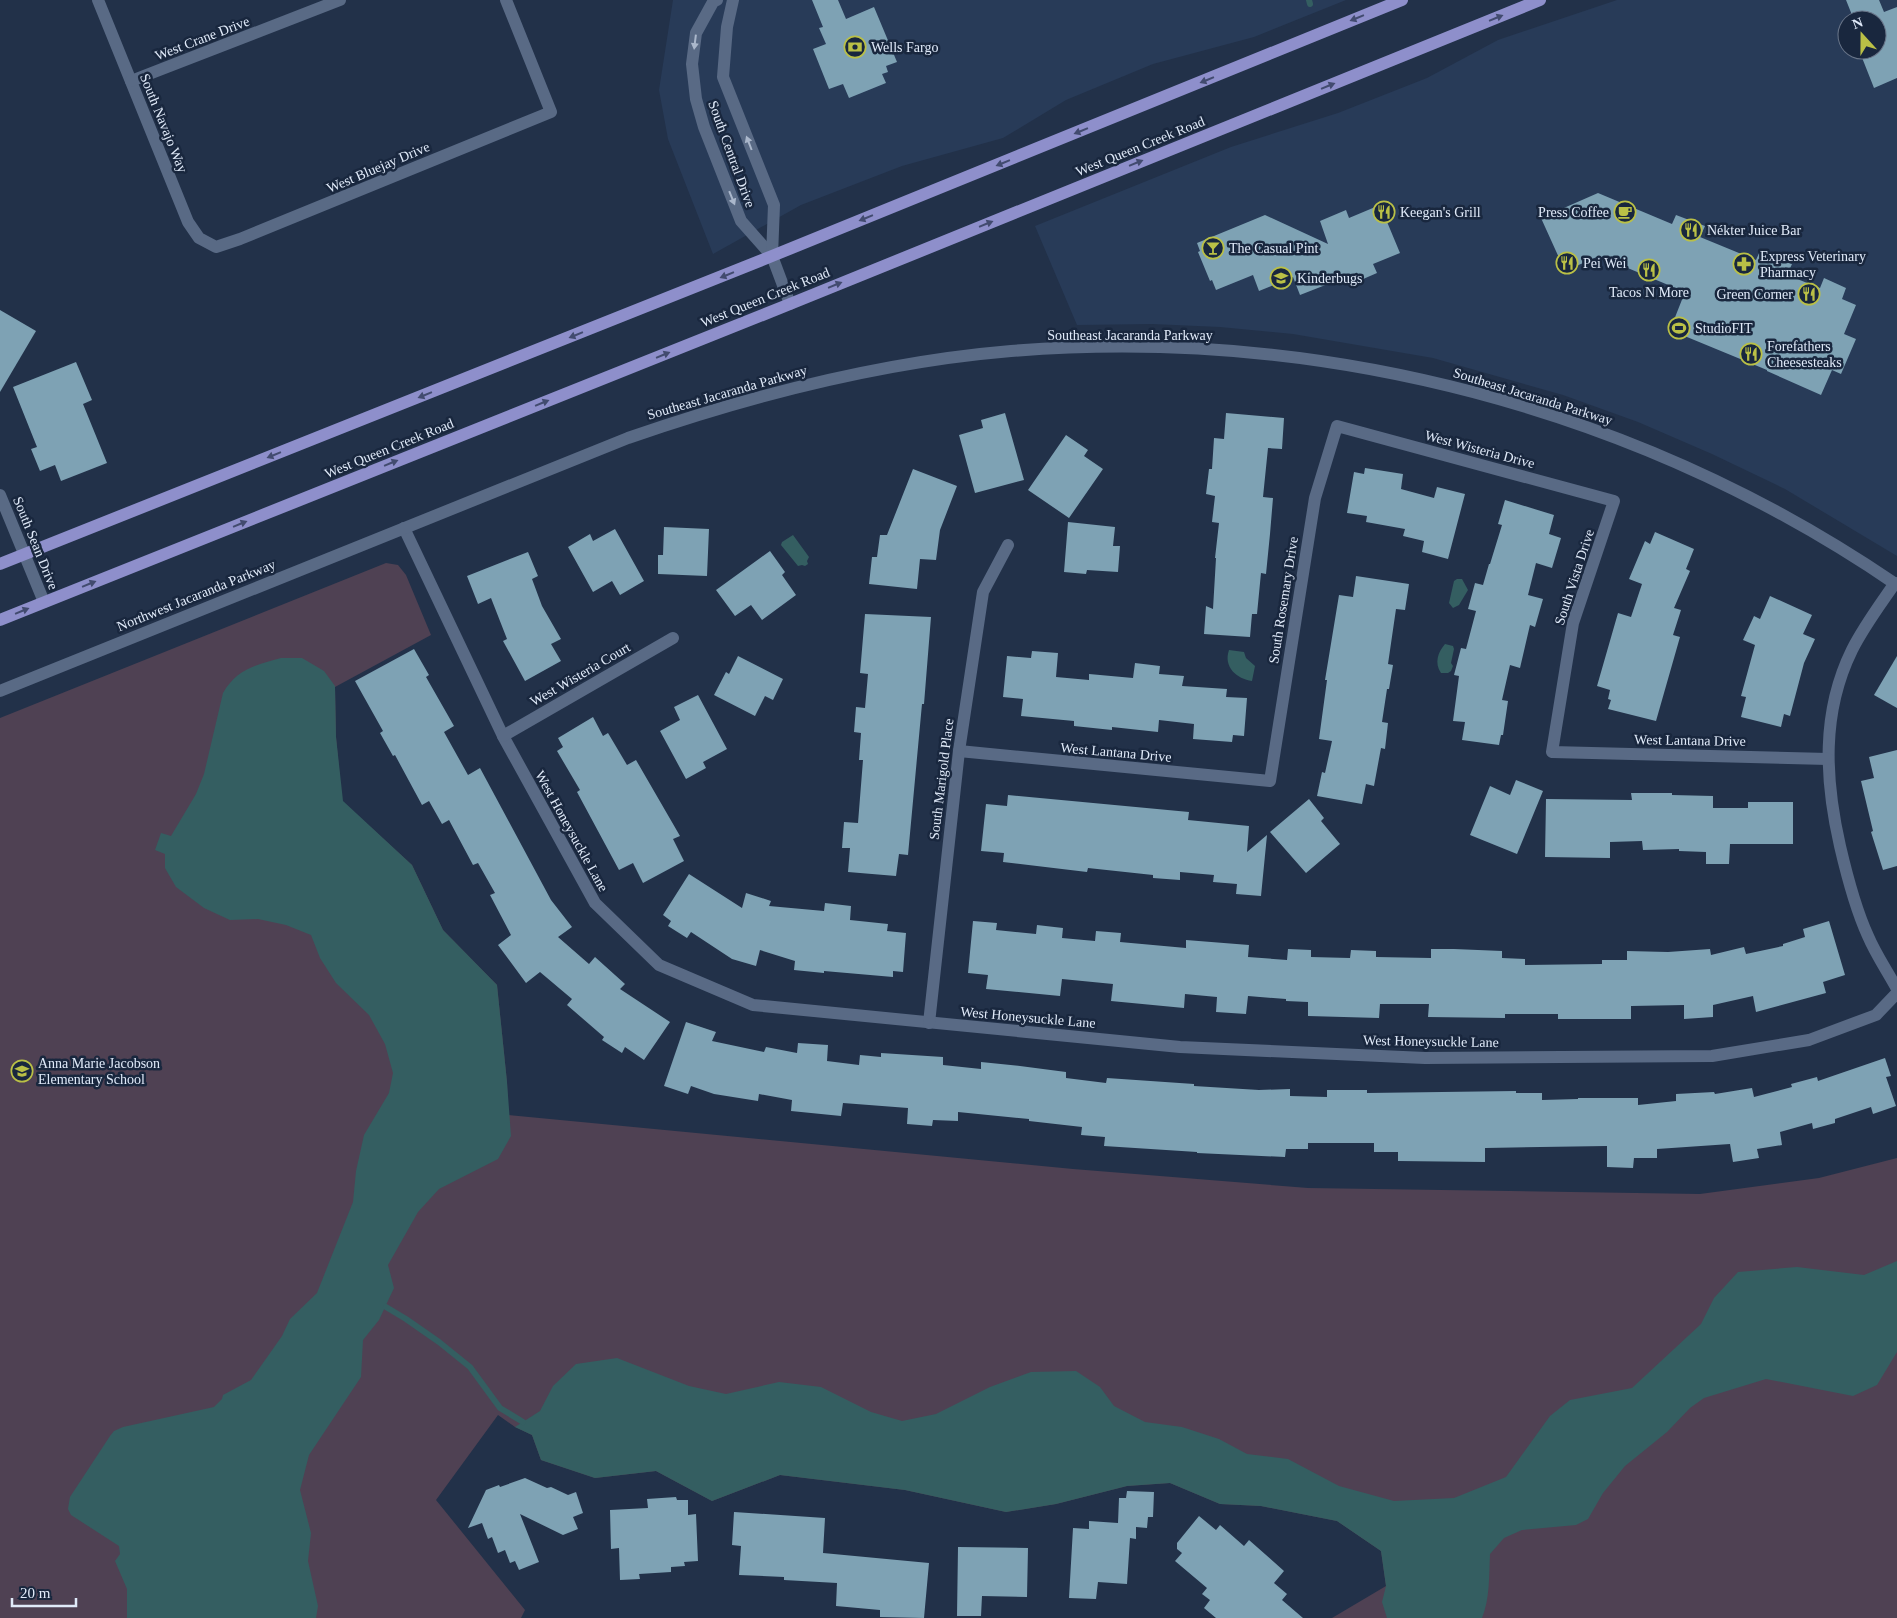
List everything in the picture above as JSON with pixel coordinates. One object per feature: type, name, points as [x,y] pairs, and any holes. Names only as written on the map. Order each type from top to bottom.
[{"type":"main road","points":[[0,564],[772,256],[1402,0]]},
{"type":"main road","name":"West Queen Creek Road","points":[[0,620],[790,304],[1540,0]]},
{"type":"street","name":"South Navajo Way","points":[[98,0],[188,222],[199,238],[216,247]]},
{"type":"street","name":"West Crane Drive","points":[[131,81],[340,0]]},
{"type":"street","name":"West Bluejay Drive","points":[[216,247],[258,232],[551,112],[506,0]]},
{"type":"street","name":"South Central Drive","points":[[717,0],[706,5],[696,33],[692,64],[696,99],[704,127],[741,221],[772,256]]},
{"type":"street","name":"South Central Drive","points":[[734,0],[727,27],[723,77],[774,205],[772,256]]},
{"type":"street","points":[[772,256],[790,304]]},
{"type":"street","name":"Southeast Jacaranda Parkway","points":[[404,528],[628,438],[714,409],[796,386],[917,363],[1009,351],[1108,346],[1164,347],[1229,350],[1350,365],[1406,375],[1515,403],[1614,436],[1696,471],[1813,531],[1896,584]]},
{"type":"street","name":"West Wisteria Drive","points":[[1338,426],[1614,501]]},
{"type":"street","name":"South Rosemary Drive","points":[[1270,782],[1314,498],[1338,426]]},
{"type":"street","name":"South Sean Drive","points":[[0,495],[44,602]]},
{"type":"street","name":"South Vista Drive","points":[[1552,752],[1573,622],[1614,501]]},
{"type":"street","name":"Northwest Jacaranda Parkway","points":[[0,691],[404,528]]},
{"type":"street","name":"West Honeysuckle Lane","points":[[404,528],[503,736],[595,903],[659,965],[753,1005],[1180,1047],[1425,1058],[1712,1056],[1809,1040],[1876,1015],[1897,991]]},
{"type":"street","name":"South Marigold Place","points":[[929,1023],[959,751],[983,592],[1008,545]]},
{"type":"street","points":[[1896,584],[1865,627],[1852,650],[1834,699],[1828,759],[1833,815],[1845,870],[1868,936],[1897,991]]},
{"type":"street","name":"West Wisteria Court","points":[[503,736],[672,638]]},
{"type":"street","name":"West Lantana Drive","points":[[959,751],[1270,782]]},
{"type":"street","name":"West Lantana Drive","points":[[1552,752],[1828,759]]},
{"type":"shaded area","points":[[673,0],[1346,0],[1254,37],[1153,64],[1066,100],[1003,138],[902,166],[801,205],[713,254],[668,139],[659,90]]},
{"type":"shaded area","points":[[1617,0],[1897,0],[1897,556],[1785,489],[1712,454],[1638,422],[1563,395],[1433,358],[1293,334],[1220,327],[1152,324],[1077,325],[1035,226],[1231,147],[1338,113],[1427,78],[1498,40]]},
{"type":"shaded area","points":[[793,535],[809,557],[808,564],[805,566],[798,566],[781,545],[782,542]]},
{"type":"shaded area","points":[[386,563],[398,565],[406,575],[431,635],[335,687],[336,737],[342,801],[412,865],[443,930],[497,985],[507,1082],[508,1115],[1073,1169],[1308,1188],[1700,1194],[1819,1178],[1897,1158],[1897,1618],[1332,1618],[1386,1586],[1381,1551],[1337,1521],[1261,1506],[1220,1504],[1170,1483],[1127,1486],[1056,1504],[1006,1512],[905,1490],[780,1475],[712,1501],[656,1471],[595,1478],[541,1460],[532,1435],[515,1427],[498,1415],[436,1500],[525,1610],[521,1618],[0,1618],[0,718]]},
{"type":"shaded area","points":[[1462,579],[1468,590],[1459,605],[1453,608],[1449,603],[1454,581]]},
{"type":"shaded area","points":[[1445,644],[1453,646],[1451,663],[1453,666],[1448,673],[1441,673],[1437,662],[1440,651]]},
{"type":"shaded area","points":[[1229,650],[1244,652],[1246,658],[1255,666],[1252,681],[1241,678],[1230,667],[1228,662]]},
{"type":"shaded area","points":[[281,658],[302,658],[324,671],[335,686],[336,737],[343,801],[412,865],[443,930],[497,985],[511,1136],[498,1159],[439,1189],[418,1212],[388,1265],[394,1288],[379,1320],[363,1340],[361,1377],[309,1455],[300,1490],[311,1533],[308,1561],[318,1606],[316,1618],[127,1618],[127,1589],[115,1561],[120,1554],[119,1546],[71,1515],[68,1509],[70,1497],[114,1431],[123,1427],[214,1407],[222,1399],[223,1395],[251,1380],[282,1336],[290,1319],[317,1293],[353,1202],[356,1171],[364,1135],[389,1093],[393,1073],[385,1044],[369,1015],[336,983],[320,958],[311,935],[286,925],[258,919],[230,920],[204,908],[176,887],[165,868],[165,854],[155,850],[161,833],[171,836],[196,794],[204,774],[223,693],[228,685],[234,678],[248,669]]},
{"type":"shaded area","points":[[1897,1261],[1897,1352],[1877,1385],[1853,1396],[1766,1379],[1704,1398],[1690,1408],[1667,1432],[1625,1466],[1603,1493],[1588,1519],[1576,1525],[1522,1530],[1504,1538],[1490,1554],[1488,1595],[1482,1618],[1387,1618],[1382,1602],[1386,1586],[1381,1551],[1337,1521],[1261,1506],[1220,1504],[1170,1483],[1127,1486],[1056,1504],[1006,1512],[905,1490],[780,1475],[712,1501],[656,1471],[595,1478],[541,1460],[532,1435],[515,1427],[540,1411],[553,1386],[576,1364],[617,1358],[689,1386],[726,1394],[779,1382],[821,1387],[871,1412],[902,1421],[936,1414],[990,1387],[1031,1372],[1076,1371],[1100,1387],[1114,1406],[1145,1422],[1182,1427],[1219,1439],[1247,1454],[1288,1459],[1339,1486],[1394,1501],[1454,1498],[1506,1477],[1550,1416],[1570,1400],[1632,1388],[1701,1324],[1714,1298],[1738,1272],[1797,1267],[1864,1275]]},
{"type":"building","name":"Wells Fargo","points":[[812,0],[838,0],[846,19],[874,7],[897,62],[886,66],[888,72],[882,74],[886,83],[849,98],[843,84],[829,89],[813,49],[826,44],[819,28],[823,27]]},
{"type":"building","points":[[1846,0],[1879,0],[1883,10],[1850,10]]},
{"type":"building","points":[[1897,7],[1897,78],[1874,88],[1863,60],[1887,60],[1887,11]]},
{"type":"building","points":[[1598,193],[1672,224],[1676,215],[1705,226],[1700,237],[1756,260],[1760,251],[1792,264],[1787,275],[1820,288],[1824,278],[1846,288],[1842,299],[1856,305],[1844,334],[1856,339],[1841,374],[1832,370],[1821,395],[1767,370],[1670,330],[1685,292],[1599,256],[1565,271],[1541,218]]},
{"type":"building","points":[[1380,205],[1400,253],[1373,264],[1377,273],[1354,283],[1351,275],[1300,295],[1293,277],[1259,291],[1253,275],[1216,290],[1212,280],[1210,281],[1198,252],[1200,251],[1197,243],[1265,215],[1328,244],[1320,221],[1346,210],[1349,218]]},
{"type":"building","points":[[0,310],[36,331],[0,392]]},
{"type":"building","points":[[76,362],[92,400],[83,404],[107,463],[61,481],[55,465],[40,471],[31,449],[37,447],[13,387]]},
{"type":"building","points":[[1005,413],[1024,480],[975,493],[959,435],[983,428],[981,420]]},
{"type":"building","points":[[1226,413],[1284,418],[1282,449],[1268,448],[1263,497],[1273,498],[1270,534],[1266,574],[1261,573],[1257,614],[1252,614],[1250,637],[1204,634],[1206,606],[1213,609],[1215,558],[1219,523],[1212,522],[1215,496],[1206,494],[1209,469],[1212,469],[1214,438],[1224,439]]},
{"type":"building","points":[[1066,435],[1088,450],[1084,456],[1103,469],[1069,518],[1028,490]]},
{"type":"building","points":[[1365,468],[1403,474],[1401,489],[1434,498],[1437,487],[1465,494],[1448,559],[1422,552],[1424,541],[1403,536],[1405,529],[1366,522],[1367,516],[1347,513],[1354,472],[1364,474]]},
{"type":"building","points":[[913,469],[957,486],[940,530],[936,560],[920,559],[917,589],[869,584],[872,557],[877,557],[880,535],[887,535]]},
{"type":"building","points":[[1505,500],[1554,515],[1549,534],[1561,538],[1552,568],[1536,563],[1528,595],[1543,599],[1535,627],[1530,625],[1520,668],[1510,665],[1502,700],[1508,701],[1503,735],[1501,735],[1499,745],[1462,740],[1465,722],[1453,721],[1459,676],[1454,675],[1461,648],[1466,649],[1476,611],[1468,609],[1475,583],[1483,585],[1502,525],[1498,524]]},
{"type":"building","points":[[1068,522],[1115,527],[1113,546],[1120,546],[1118,572],[1087,570],[1086,574],[1064,572]]},
{"type":"building","points":[[664,527],[709,529],[707,576],[658,574],[658,555],[663,555]]},
{"type":"building","points":[[615,529],[644,581],[620,595],[612,581],[593,592],[568,547],[590,534],[593,541]]},
{"type":"building","points":[[1655,532],[1694,549],[1686,569],[1690,571],[1674,608],[1681,610],[1673,635],[1680,637],[1656,721],[1608,709],[1611,700],[1608,699],[1610,690],[1597,686],[1618,613],[1631,617],[1642,584],[1629,579],[1645,541],[1650,544]]},
{"type":"building","points":[[770,551],[785,572],[782,575],[796,595],[762,620],[751,605],[735,616],[716,590]]},
{"type":"building","points":[[528,552],[538,576],[532,579],[542,606],[561,639],[551,644],[561,661],[525,681],[503,641],[507,639],[491,598],[478,604],[467,576]]},
{"type":"building","points":[[1356,576],[1409,584],[1405,610],[1396,609],[1388,664],[1393,665],[1382,722],[1388,723],[1385,749],[1381,748],[1374,786],[1366,784],[1362,804],[1317,796],[1322,772],[1325,773],[1332,741],[1319,739],[1327,680],[1325,680],[1339,595],[1353,597]]},
{"type":"building","points":[[1770,596],[1812,615],[1803,634],[1815,639],[1804,663],[1790,716],[1784,714],[1781,727],[1741,717],[1746,697],[1741,696],[1755,645],[1743,640],[1754,616],[1760,619]]},
{"type":"building","points":[[865,614],[931,617],[908,855],[899,854],[896,876],[848,872],[850,848],[842,848],[844,822],[858,823],[863,760],[859,760],[861,733],[854,732],[856,707],[865,708],[868,674],[860,673]]},
{"type":"building","points":[[414,649],[429,675],[426,677],[454,726],[444,732],[468,775],[480,768],[551,900],[572,927],[558,937],[589,964],[595,957],[625,984],[620,989],[670,1022],[644,1060],[625,1047],[622,1053],[602,1040],[604,1037],[567,1005],[572,999],[540,972],[526,983],[498,945],[511,935],[490,895],[495,893],[478,863],[473,865],[449,820],[442,824],[429,801],[422,805],[395,755],[393,756],[380,733],[383,731],[355,681]]},
{"type":"building","points":[[1032,651],[1058,653],[1056,677],[1089,680],[1089,674],[1133,678],[1135,663],[1160,666],[1159,674],[1184,676],[1182,686],[1227,689],[1226,697],[1247,698],[1244,736],[1233,735],[1232,742],[1193,739],[1194,724],[1159,720],[1158,732],[1112,727],[1112,730],[1074,726],[1074,721],[1021,716],[1023,699],[1003,697],[1007,656],[1031,658]]},
{"type":"building","points":[[738,656],[783,679],[773,700],[765,696],[755,716],[714,695],[726,672],[729,674]]},
{"type":"building","points":[[1897,656],[1897,708],[1874,695]]},
{"type":"building","points":[[698,695],[727,749],[703,762],[706,768],[686,779],[660,731],[680,720],[674,707]]},
{"type":"building","points":[[593,717],[603,736],[608,733],[627,765],[636,760],[680,836],[673,839],[684,861],[643,883],[633,863],[619,870],[577,792],[580,790],[557,751],[563,747],[558,738]]},
{"type":"building","points":[[1897,750],[1897,866],[1883,870],[1871,832],[1873,831],[1861,781],[1874,778],[1869,757]]},
{"type":"building","points":[[1516,780],[1543,791],[1517,854],[1470,835],[1490,786],[1510,795]]},
{"type":"building","points":[[1631,793],[1713,796],[1713,808],[1748,808],[1748,802],[1793,802],[1793,844],[1730,844],[1729,864],[1706,864],[1706,852],[1679,851],[1679,849],[1643,850],[1642,841],[1610,842],[1610,858],[1545,857],[1546,799],[1632,800]]},
{"type":"building","points":[[1008,795],[1189,812],[1188,820],[1249,826],[1247,852],[1267,835],[1261,896],[1236,894],[1237,884],[1213,882],[1214,875],[1180,872],[1180,880],[1153,878],[1153,875],[1088,868],[1087,872],[1003,862],[1004,853],[981,851],[986,804],[1007,806]]},
{"type":"building","points":[[1309,799],[1324,818],[1321,821],[1340,844],[1306,873],[1270,832]]},
{"type":"building","points":[[689,874],[742,908],[746,893],[771,901],[769,906],[824,911],[825,903],[851,906],[850,920],[888,924],[887,931],[906,933],[903,972],[893,971],[893,977],[794,970],[795,961],[760,950],[756,966],[732,959],[691,932],[687,938],[668,926],[671,921],[663,915]]},
{"type":"building","points":[[973,921],[997,923],[996,930],[1036,934],[1037,925],[1063,928],[1062,938],[1095,941],[1096,931],[1121,933],[1120,942],[1186,948],[1186,940],[1249,945],[1248,957],[1287,960],[1288,949],[1311,950],[1311,957],[1350,958],[1351,950],[1376,951],[1376,957],[1431,958],[1431,949],[1454,949],[1502,951],[1502,958],[1525,959],[1525,965],[1602,964],[1602,960],[1627,960],[1627,951],[1668,952],[1710,949],[1711,955],[1744,947],[1746,954],[1783,946],[1783,944],[1805,937],[1803,929],[1829,921],[1845,975],[1823,982],[1826,993],[1756,1012],[1753,996],[1713,1005],[1713,1017],[1684,1019],[1684,1005],[1631,1006],[1631,1019],[1558,1019],[1558,1014],[1505,1014],[1505,1018],[1428,1017],[1429,1004],[1380,1004],[1379,1018],[1308,1016],[1308,1002],[1248,996],[1246,1014],[1216,1012],[1217,997],[1185,994],[1184,1008],[1111,1001],[1113,984],[1062,979],[1060,996],[986,989],[988,975],[968,973]]},
{"type":"building","points":[[686,1022],[716,1032],[712,1041],[764,1052],[766,1047],[797,1053],[798,1043],[828,1045],[827,1061],[859,1065],[860,1055],[881,1057],[881,1053],[943,1057],[943,1065],[981,1069],[981,1062],[1020,1066],[1066,1072],[1066,1078],[1106,1083],[1107,1078],[1259,1090],[1290,1089],[1290,1096],[1327,1097],[1327,1090],[1367,1090],[1367,1093],[1516,1091],[1516,1093],[1542,1093],[1542,1100],[1638,1098],[1638,1105],[1676,1101],[1676,1094],[1714,1092],[1715,1094],[1752,1088],[1754,1097],[1792,1087],[1791,1084],[1817,1077],[1818,1081],[1885,1058],[1891,1076],[1886,1077],[1896,1106],[1873,1114],[1871,1107],[1835,1119],[1835,1123],[1813,1129],[1812,1123],[1780,1132],[1782,1145],[1757,1149],[1759,1158],[1733,1162],[1730,1144],[1657,1149],[1657,1158],[1634,1158],[1633,1168],[1607,1167],[1607,1146],[1485,1148],[1485,1162],[1398,1161],[1398,1152],[1374,1152],[1374,1143],[1308,1143],[1308,1149],[1286,1149],[1285,1157],[1197,1153],[1104,1146],[1105,1137],[1081,1135],[1082,1127],[1029,1121],[1029,1119],[958,1112],[958,1121],[933,1120],[932,1126],[907,1124],[908,1108],[843,1103],[841,1116],[791,1111],[792,1100],[759,1094],[758,1101],[714,1094],[691,1086],[688,1094],[664,1086]]},
{"type":"building","points":[[525,1478],[568,1495],[576,1492],[583,1513],[573,1517],[578,1529],[563,1535],[520,1514],[539,1562],[519,1570],[515,1561],[510,1563],[505,1550],[498,1553],[492,1537],[488,1539],[482,1523],[468,1528],[486,1490]]},
{"type":"building","points":[[1127,1491],[1154,1492],[1153,1517],[1148,1517],[1147,1528],[1136,1527],[1136,1539],[1130,1538],[1127,1584],[1098,1582],[1096,1599],[1069,1598],[1073,1528],[1089,1529],[1089,1521],[1118,1523],[1119,1498],[1126,1498]]},
{"type":"building","points":[[676,1497],[677,1500],[688,1500],[688,1515],[696,1514],[698,1561],[684,1562],[685,1566],[671,1567],[671,1572],[639,1574],[640,1579],[620,1580],[619,1548],[611,1549],[610,1510],[648,1508],[647,1499]]},
{"type":"building","points":[[734,1512],[825,1518],[823,1553],[929,1563],[924,1618],[880,1617],[880,1610],[836,1606],[837,1583],[784,1580],[784,1577],[739,1575],[741,1546],[732,1545]]},
{"type":"building","points":[[1199,1516],[1216,1530],[1220,1525],[1244,1546],[1249,1540],[1284,1571],[1274,1583],[1287,1594],[1282,1600],[1303,1618],[1216,1618],[1204,1608],[1210,1600],[1202,1594],[1207,1588],[1175,1561],[1182,1553],[1177,1549],[1177,1543]]},
{"type":"building","points":[[958,1547],[1028,1548],[1027,1597],[982,1596],[981,1616],[957,1616]]},
{"type":"waterway","points":[[1309,0],[1310,4]]},
{"type":"waterway","points":[[386,1307],[439,1342],[470,1367],[500,1408],[523,1422]]},
{"type":"place","name":"Wells Fargo","points":[[855,47]]},
{"type":"place","name":"Keegan's Grill","points":[[1384,212]]},
{"type":"place","name":"Press Coffee","points":[[1625,212]]},
{"type":"place","name":"Nékter Juice Bar","points":[[1691,230]]},
{"type":"place","name":"The Casual Pint","points":[[1213,248]]},
{"type":"place","name":"Pei Wei","points":[[1567,263]]},
{"type":"place","name":"Express Veterinary Pharmacy","points":[[1744,264]]},
{"type":"place","name":"Tacos N More","points":[[1649,270]]},
{"type":"place","name":"Kinderbugs","points":[[1281,278]]},
{"type":"place","name":"Green Corner","points":[[1809,294]]},
{"type":"place","name":"StudioFIT","points":[[1679,328]]},
{"type":"place","name":"Forefathers Cheesesteaks","points":[[1751,354]]},
{"type":"place","name":"Anna Marie Jacobson Elementary School","points":[[22,1071]]}]
